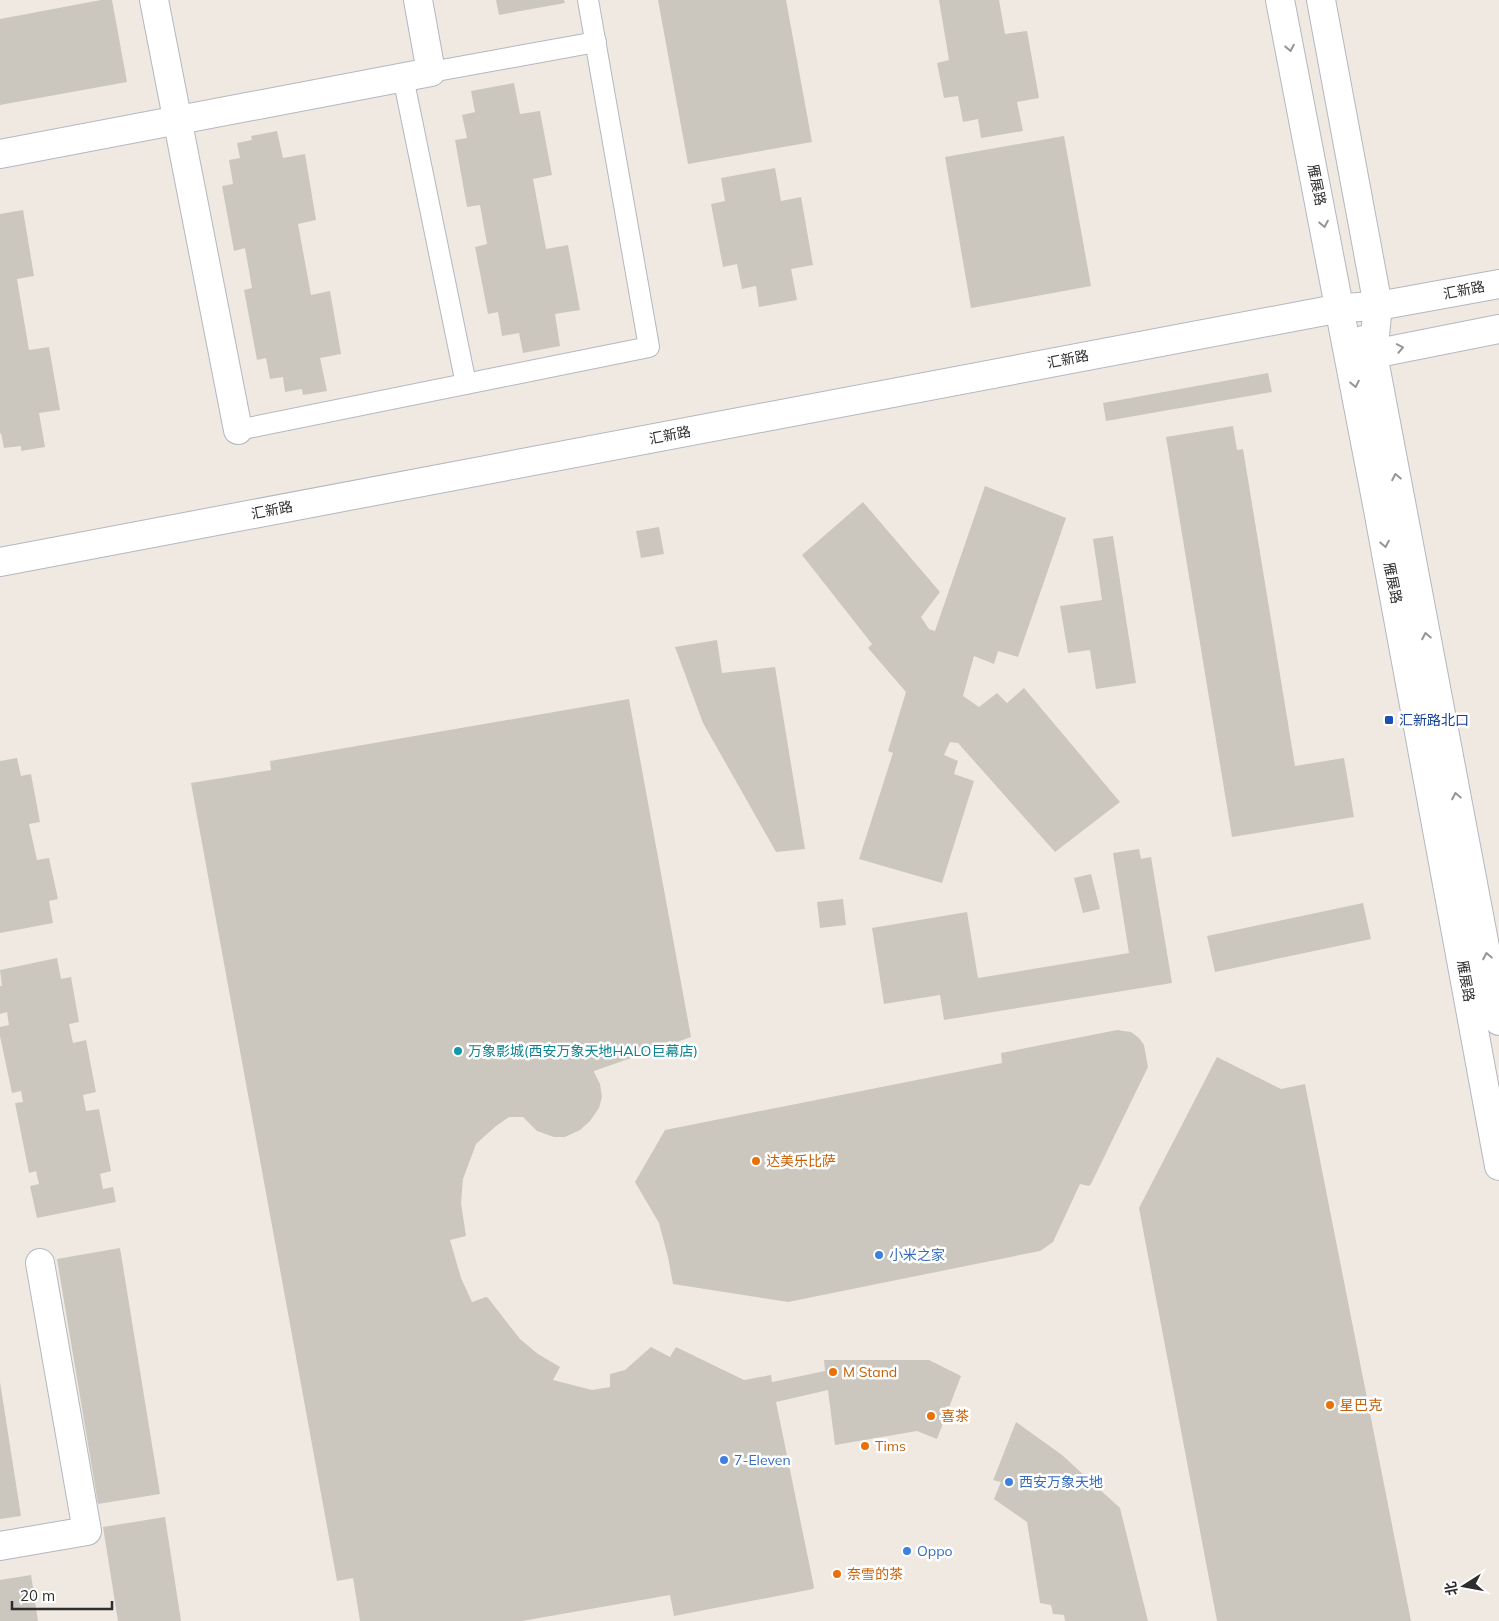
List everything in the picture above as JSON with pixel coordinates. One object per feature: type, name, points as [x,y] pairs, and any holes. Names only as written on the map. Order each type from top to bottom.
[{"type":"street","points":[[154,0],[238,430]]},
{"type":"street","points":[[0,154],[431,72],[418,0]]},
{"type":"street","name":"雁展路","points":[[1280,0],[1341,308],[1499,1166]]},
{"type":"street","name":"雁展路","points":[[1321,0],[1378,306],[1373,354],[1499,1021]]},
{"type":"street","name":"汇新路","points":[[0,562],[1341,308],[1378,306],[1499,284]]},
{"type":"street","points":[[1341,308],[1373,354],[1499,329]]},
{"type":"street","points":[[0,1546],[87,1530],[40,1263]]},
{"type":"lane","points":[[238,430],[649,346],[588,0]]},
{"type":"lane","points":[[431,72],[596,42]]},
{"type":"lane","points":[[403,77],[466,384]]},
{"type":"building","points":[[101,0],[112,0],[127,82],[0,105],[0,19]]},
{"type":"building","points":[[496,0],[564,0],[565,3],[499,15]]},
{"type":"building","points":[[658,0],[786,0],[812,142],[688,164]]},
{"type":"building","points":[[939,0],[999,0],[1005,34],[1027,31],[1039,98],[1017,102],[1023,131],[981,138],[978,119],[963,122],[958,96],[944,98],[937,63],[949,60]]},
{"type":"building","points":[[514,83],[520,114],[540,111],[552,175],[533,179],[546,249],[568,245],[580,310],[555,314],[560,346],[523,353],[519,333],[502,336],[498,312],[488,314],[475,247],[487,244],[480,205],[467,207],[455,140],[467,138],[462,115],[475,112],[471,91]]},
{"type":"building","points":[[277,131],[283,158],[305,154],[316,220],[298,224],[311,295],[330,291],[341,354],[320,358],[327,391],[303,395],[302,389],[285,392],[283,377],[270,379],[266,358],[257,360],[244,290],[252,288],[245,248],[234,251],[222,186],[233,184],[229,160],[240,158],[237,143],[252,140],[251,136]]},
{"type":"building","points":[[1064,136],[1091,286],[971,308],[945,157]]},
{"type":"building","points":[[775,168],[781,201],[801,197],[813,265],[791,269],[797,300],[759,307],[756,286],[742,289],[737,264],[723,267],[711,204],[725,201],[721,178]]},
{"type":"building","points":[[23,210],[34,276],[17,279],[29,350],[49,347],[60,410],[39,413],[45,447],[21,451],[21,446],[4,448],[0,434],[0,214]]},
{"type":"building","points":[[1268,373],[1272,392],[1106,421],[1103,403]]},
{"type":"building","points":[[1233,426],[1237,450],[1243,449],[1295,766],[1344,758],[1354,817],[1232,837],[1166,437]]},
{"type":"building","points":[[985,486],[1066,518],[1018,657],[998,651],[994,664],[974,656],[963,696],[979,707],[997,693],[1007,703],[1024,688],[1120,802],[1055,852],[958,743],[950,742],[944,755],[958,761],[954,774],[974,781],[942,883],[859,859],[893,753],[888,751],[906,692],[868,648],[872,644],[802,555],[863,502],[940,592],[921,617],[929,629],[935,631]]},
{"type":"building","points":[[659,527],[664,554],[641,558],[636,531]]},
{"type":"building","points":[[1113,536],[1136,683],[1096,689],[1090,650],[1068,653],[1060,606],[1102,600],[1093,539]]},
{"type":"building","points":[[717,640],[722,673],[775,667],[805,849],[776,852],[703,723],[675,647]]},
{"type":"building","points":[[629,699],[691,1037],[594,1071],[600,1084],[602,1097],[599,1108],[590,1121],[580,1130],[565,1137],[554,1137],[537,1131],[523,1117],[509,1117],[476,1144],[463,1179],[461,1203],[466,1236],[450,1240],[461,1278],[472,1302],[488,1298],[520,1339],[538,1354],[560,1367],[553,1380],[592,1390],[610,1387],[610,1374],[625,1370],[651,1347],[670,1357],[676,1347],[744,1380],[771,1375],[772,1382],[825,1371],[824,1360],[929,1360],[961,1376],[937,1439],[917,1431],[835,1445],[828,1390],[776,1402],[813,1589],[674,1616],[670,1595],[522,1621],[360,1621],[353,1578],[337,1581],[191,783],[271,770],[270,761]]},
{"type":"building","points":[[17,758],[21,776],[31,774],[40,822],[29,824],[37,860],[49,858],[58,899],[49,901],[53,923],[0,933],[0,761]]},
{"type":"building","points":[[1139,849],[1141,859],[1151,857],[1172,983],[944,1020],[940,995],[884,1004],[872,928],[967,912],[978,978],[1129,953],[1113,853]]},
{"type":"building","points":[[1091,874],[1100,909],[1083,913],[1074,878]]},
{"type":"building","points":[[843,899],[846,925],[820,928],[817,902]]},
{"type":"building","points":[[1363,903],[1371,939],[1215,972],[1207,936]]},
{"type":"building","points":[[57,958],[61,979],[71,977],[79,1022],[69,1024],[73,1043],[86,1040],[96,1092],[83,1095],[86,1111],[99,1109],[111,1171],[100,1174],[103,1189],[113,1187],[116,1202],[37,1218],[30,1186],[39,1184],[36,1171],[29,1173],[15,1103],[23,1102],[21,1091],[12,1093],[0,1036],[0,1027],[9,1025],[7,1012],[0,1014],[0,986],[2,986],[0,970]]},
{"type":"building","points":[[1117,1030],[1131,1032],[1139,1038],[1144,1045],[1148,1067],[1091,1184],[1089,1186],[1080,1184],[1053,1242],[1040,1251],[788,1302],[673,1284],[659,1223],[635,1182],[665,1130],[1002,1063],[1001,1053]]},
{"type":"building","points":[[1217,1057],[1281,1089],[1305,1084],[1411,1621],[1217,1621],[1139,1208]]},
{"type":"building","points":[[120,1248],[160,1494],[98,1504],[57,1259]]},
{"type":"building","points":[[0,1382],[21,1516],[0,1519]]},
{"type":"building","points":[[1016,1422],[1062,1455],[1120,1508],[1148,1621],[1065,1621],[1064,1615],[1053,1614],[1051,1605],[1040,1603],[1027,1522],[994,1499],[1001,1482],[993,1480]]},
{"type":"building","points":[[165,1517],[181,1621],[118,1621],[103,1527]]},
{"type":"building","points":[[31,1575],[38,1621],[0,1621],[0,1580]]},
{"type":"place","name":"汇新路北口","points":[[1389,720]]},
{"type":"place","name":"万象影城(西安万象天地HALO巨幕店)","points":[[458,1051]]},
{"type":"place","name":"达美乐比萨","points":[[756,1161]]},
{"type":"place","name":"小米之家","points":[[879,1255]]},
{"type":"place","name":"M Stand","points":[[833,1372]]},
{"type":"place","name":"星巴克","points":[[1330,1405]]},
{"type":"place","name":"喜茶","points":[[931,1416]]},
{"type":"place","name":"Tims","points":[[865,1446]]},
{"type":"place","name":"7-Eleven","points":[[724,1460]]},
{"type":"place","name":"西安万象天地","points":[[1009,1482]]},
{"type":"place","name":"Oppo","points":[[907,1551]]},
{"type":"place","name":"奈雪的茶","points":[[837,1574]]}]
